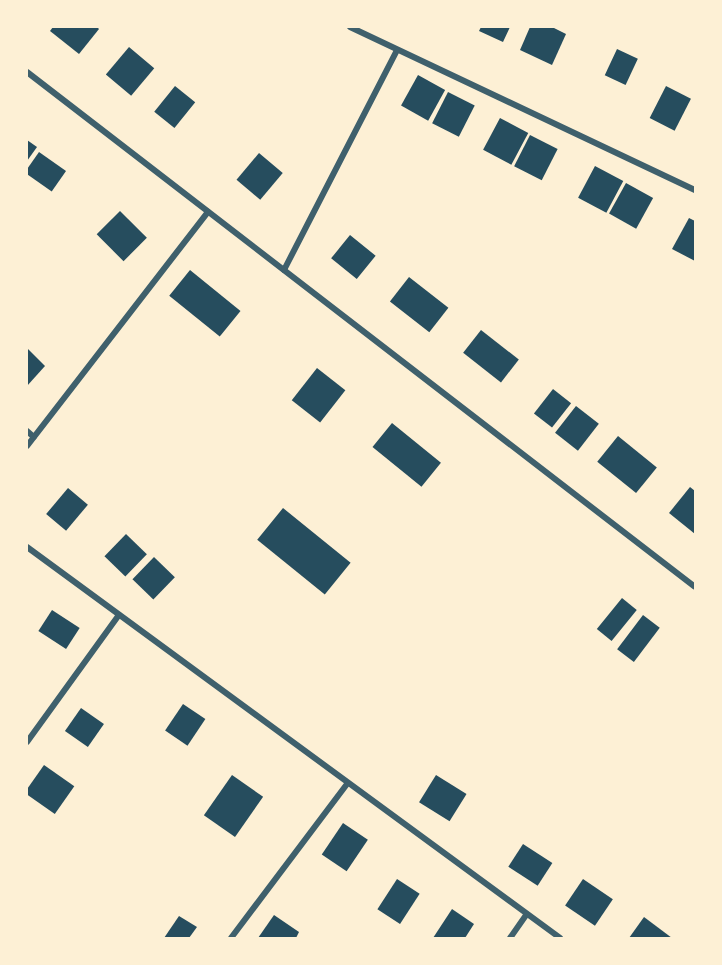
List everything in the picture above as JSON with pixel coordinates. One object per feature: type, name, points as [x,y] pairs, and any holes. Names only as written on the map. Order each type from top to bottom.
[{"type":"street","points":[[350,27],[695,190]]},
{"type":"street","points":[[284,270],[397,50]]},
{"type":"street","points":[[27,72],[695,587]]},
{"type":"street","points":[[27,446],[208,212]]},
{"type":"street","points":[[27,431],[34,437]]},
{"type":"street","points":[[27,547],[560,938]]},
{"type":"street","points":[[27,742],[119,615]]},
{"type":"street","points":[[231,938],[348,783]]},
{"type":"street","points":[[510,938],[527,914]]},
{"type":"building","points":[[53,27],[97,27],[99,29],[79,54],[50,31]]},
{"type":"building","points":[[481,27],[510,27],[503,42],[479,31]]},
{"type":"building","points":[[530,27],[552,27],[566,34],[552,65],[520,50]]},
{"type":"building","points":[[129,47],[154,68],[131,96],[106,75]]},
{"type":"building","points":[[617,49],[638,59],[626,85],[605,75]]},
{"type":"building","points":[[418,75],[445,90],[428,121],[401,106]]},
{"type":"building","points":[[175,86],[195,102],[174,128],[154,112]]},
{"type":"building","points":[[666,86],[691,99],[675,131],[650,118]]},
{"type":"building","points":[[448,92],[475,106],[459,137],[432,123]]},
{"type":"building","points":[[500,118],[528,133],[511,165],[483,150]]},
{"type":"building","points":[[530,135],[558,149],[542,180],[514,166]]},
{"type":"building","points":[[27,140],[37,147],[27,161]]},
{"type":"building","points":[[39,152],[66,171],[52,191],[27,174],[27,169]]},
{"type":"building","points":[[259,153],[283,173],[260,200],[237,180]]},
{"type":"building","points":[[595,166],[623,181],[606,213],[578,198]]},
{"type":"building","points":[[626,183],[653,198],[636,229],[609,214]]},
{"type":"building","points":[[120,211],[147,238],[124,261],[97,234]]},
{"type":"building","points":[[689,218],[695,221],[695,261],[672,249]]},
{"type":"building","points":[[350,235],[376,256],[357,279],[331,258]]},
{"type":"building","points":[[190,270],[241,311],[220,337],[169,296]]},
{"type":"building","points":[[409,277],[448,308],[429,332],[390,301]]},
{"type":"building","points":[[481,330],[519,360],[501,382],[463,353]]},
{"type":"building","points":[[27,348],[45,366],[27,386]]},
{"type":"building","points":[[317,368],[345,390],[320,422],[292,400]]},
{"type":"building","points":[[553,389],[571,403],[552,428],[534,413]]},
{"type":"building","points":[[576,406],[599,424],[578,451],[555,433]]},
{"type":"building","points":[[392,423],[441,463],[421,487],[372,447]]},
{"type":"building","points":[[618,436],[657,467],[636,493],[597,462]]},
{"type":"building","points":[[690,487],[695,491],[695,534],[669,513]]},
{"type":"building","points":[[68,488],[88,505],[66,531],[46,514]]},
{"type":"building","points":[[283,508],[351,563],[325,595],[257,540]]},
{"type":"building","points":[[126,534],[147,554],[125,576],[104,556]]},
{"type":"building","points":[[154,557],[175,577],[153,599],[132,579]]},
{"type":"building","points":[[622,598],[637,610],[612,641],[597,629]]},
{"type":"building","points":[[52,610],[80,628],[66,649],[38,631]]},
{"type":"building","points":[[643,615],[660,628],[634,662],[617,649]]},
{"type":"building","points":[[183,704],[205,719],[187,746],[165,731]]},
{"type":"building","points":[[81,708],[104,724],[88,747],[65,731]]},
{"type":"building","points":[[44,765],[74,786],[55,814],[27,795],[27,789]]},
{"type":"building","points":[[232,775],[263,797],[235,837],[204,815]]},
{"type":"building","points":[[436,775],[467,794],[450,821],[419,802]]},
{"type":"building","points":[[343,823],[368,840],[347,871],[322,855]]},
{"type":"building","points":[[523,844],[552,863],[538,886],[508,867]]},
{"type":"building","points":[[397,879],[420,894],[400,924],[377,909]]},
{"type":"building","points":[[583,879],[613,899],[595,926],[565,906]]},
{"type":"building","points":[[452,909],[474,924],[465,938],[433,938]]},
{"type":"building","points":[[274,915],[299,932],[296,938],[258,938]]},
{"type":"building","points":[[179,916],[197,927],[189,938],[164,938]]},
{"type":"building","points":[[644,917],[672,938],[629,938]]}]
